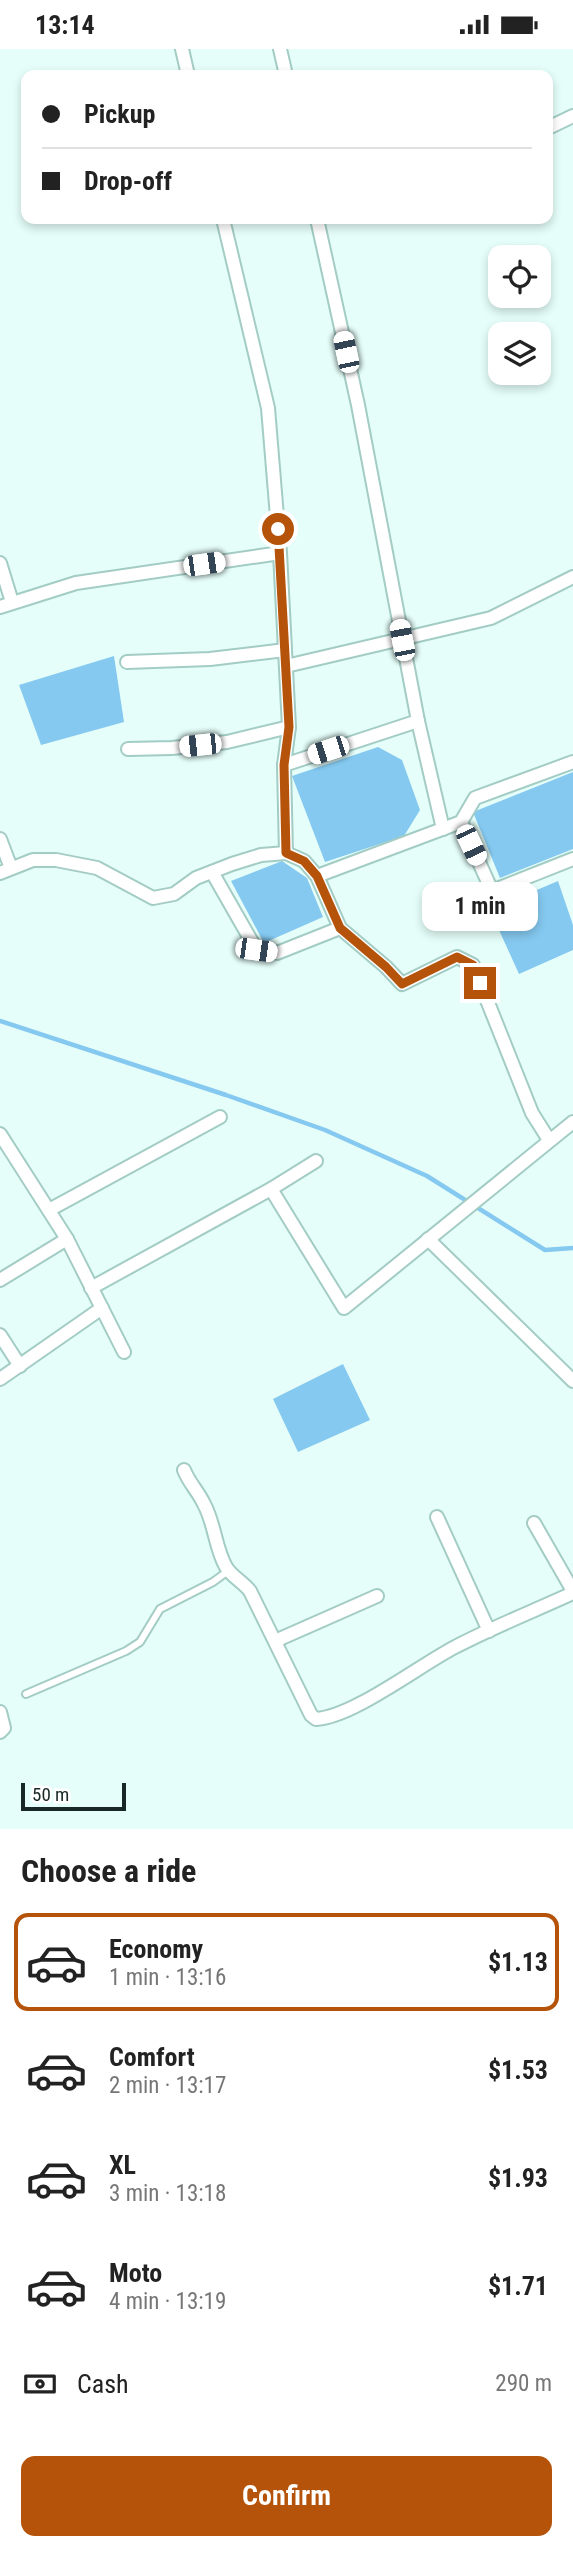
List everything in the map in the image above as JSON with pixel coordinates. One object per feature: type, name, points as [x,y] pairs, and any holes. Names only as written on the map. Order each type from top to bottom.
[{"type":"street","points":[[182,49],[187,70]]},
{"type":"street","points":[[280,49],[285,70]]},
{"type":"street","points":[[553,126],[573,116]]},
{"type":"street","points":[[224,224],[268,408],[280,553],[289,727],[284,765],[286,853]]},
{"type":"street","points":[[318,224],[358,405],[418,721],[443,829]]},
{"type":"street","points":[[0,563],[6,604],[76,583],[280,553]]},
{"type":"street","points":[[286,666],[491,618],[573,576]]},
{"type":"street","points":[[127,661],[210,659],[285,650]]},
{"type":"street","points":[[284,765],[418,721]]},
{"type":"street","points":[[128,749],[172,748],[227,742],[289,727]]},
{"type":"street","points":[[317,876],[461,822],[475,798],[573,762]]},
{"type":"street","points":[[461,822],[492,891],[573,859]]},
{"type":"street","points":[[0,839],[6,871],[33,860],[56,860],[97,868],[153,898],[174,894],[196,878],[261,855],[286,853],[304,861],[317,876],[340,928],[402,984],[457,957],[473,965],[532,1113],[549,1140]]},
{"type":"street","points":[[212,872],[256,950],[277,953],[340,928]]},
{"type":"street","points":[[49,1210],[220,1117]]},
{"type":"street","points":[[271,1189],[344,1308],[573,1122]]},
{"type":"street","points":[[0,1133],[67,1239],[124,1352]]},
{"type":"street","points":[[91,1288],[271,1189],[316,1161]]},
{"type":"street","points":[[0,1280],[67,1239]]},
{"type":"street","points":[[428,1239],[573,1381]]},
{"type":"street","points":[[0,1378],[102,1308]]},
{"type":"street","points":[[0,1335],[20,1366]]},
{"type":"street","points":[[184,1470],[204,1503],[219,1553],[228,1571],[250,1591],[312,1715],[320,1719],[373,1696],[453,1648],[573,1592],[534,1523]]},
{"type":"street","points":[[436,1517],[489,1631]]},
{"type":"street","points":[[275,1640],[377,1596]]},
{"type":"street","points":[[0,1711],[4,1728],[0,1732]]},
{"type":"lane","points":[[26,1694],[126,1651],[140,1642],[160,1609],[213,1582],[228,1571]]},
{"type":"water","points":[[114,656],[124,722],[41,745],[19,685]]},
{"type":"water","points":[[378,747],[402,760],[420,810],[404,836],[325,862],[292,776]]},
{"type":"water","points":[[573,772],[573,849],[500,878],[473,812]]},
{"type":"water","points":[[282,861],[307,878],[323,917],[264,943],[231,881]]},
{"type":"water","points":[[558,881],[573,925],[573,950],[519,974],[490,910]]},
{"type":"water","points":[[343,1364],[370,1420],[298,1452],[273,1399]]},
{"type":"waterway","points":[[0,1021],[325,1130],[427,1176],[545,1250],[573,1248]]},
{"type":"route","points":[[278,529],[289,727],[284,765],[286,853],[304,861],[317,876],[340,928],[402,984],[457,957],[473,965],[480,983]]}]
